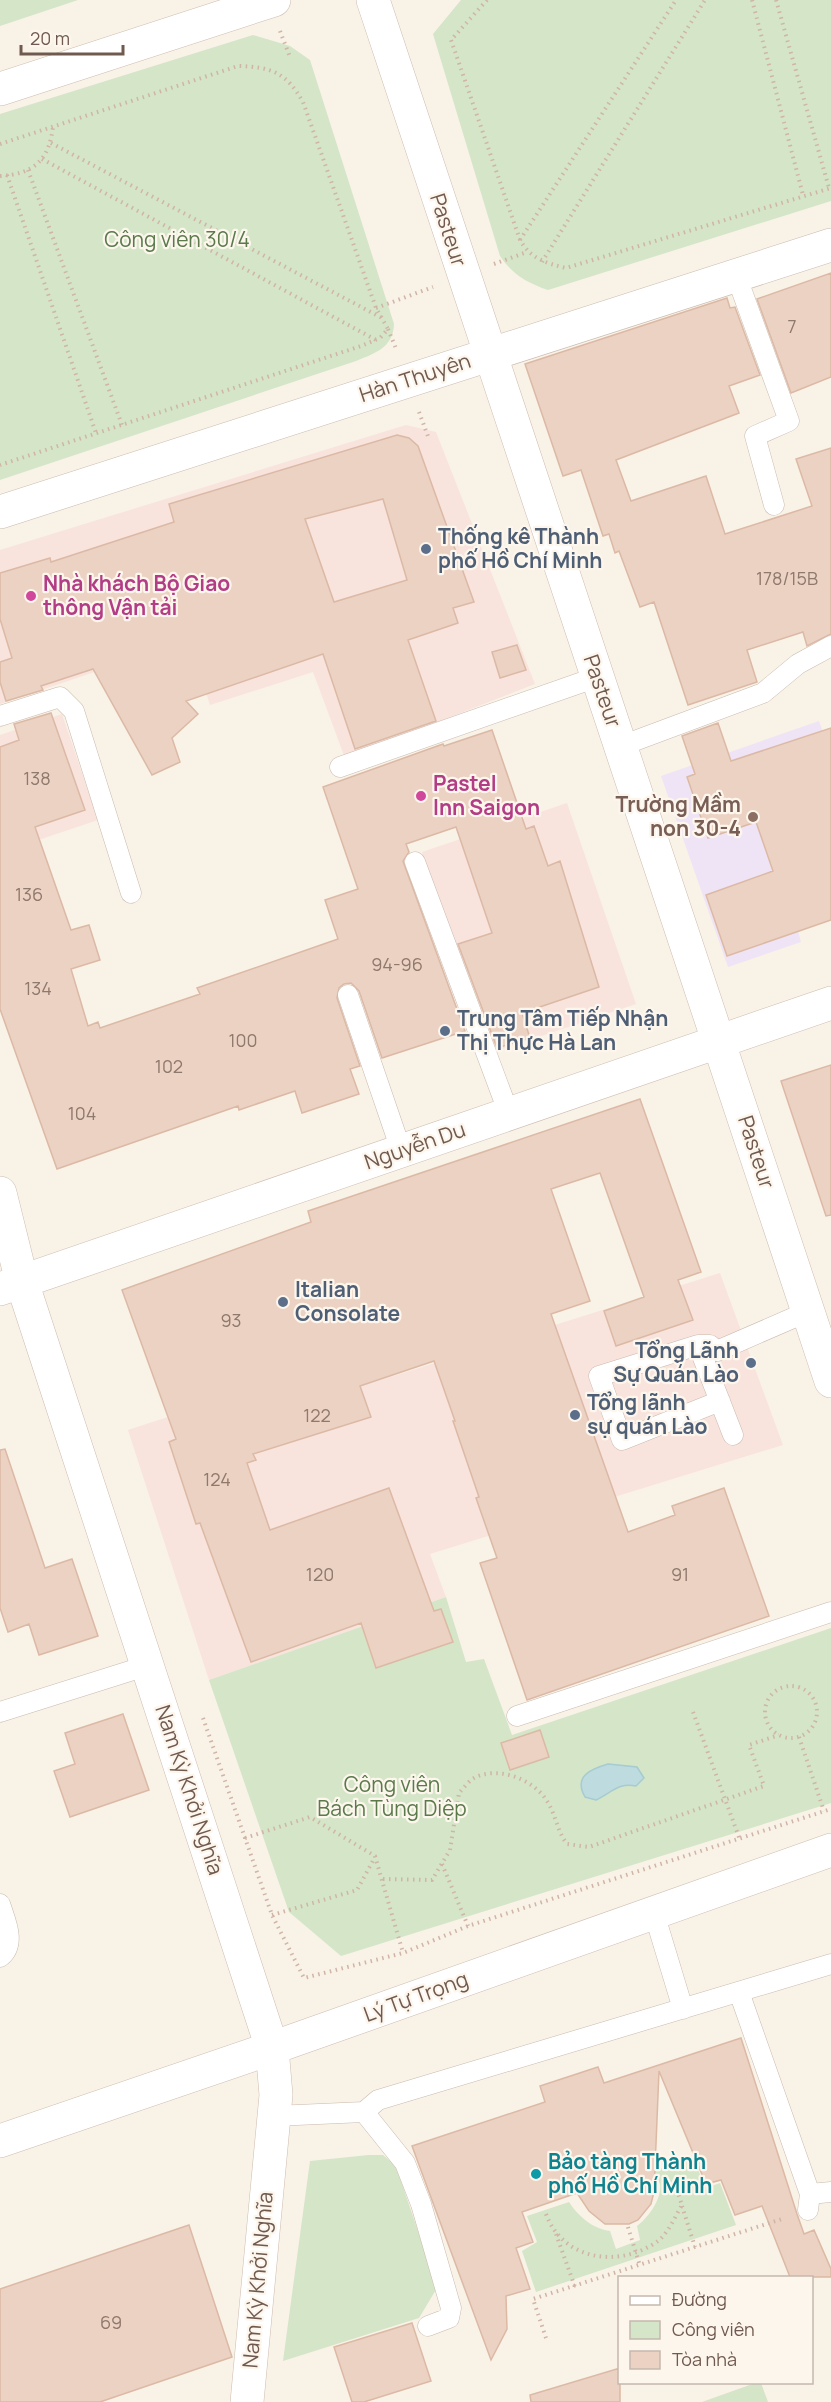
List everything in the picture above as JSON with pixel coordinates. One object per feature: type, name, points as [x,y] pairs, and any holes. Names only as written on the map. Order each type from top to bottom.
[{"type":"main road","points":[[0,89],[274,0]]},
{"type":"main road","name":"Pasteur","points":[[373,0],[489,355],[719,1041],[818,1321],[831,1381]]},
{"type":"main road","name":"Hàn Thuyên","points":[[0,512],[831,245]]},
{"type":"main road","name":"Nguyễn Du","points":[[11,1286],[831,1003]]},
{"type":"main road","name":"Nam Kỳ Khởi Nghĩa","points":[[0,1193],[11,1286],[149,1665],[272,2048],[276,2095],[247,2402]]},
{"type":"main road","name":"Lý Tự Trọng","points":[[0,2141],[272,2048],[831,1850]]},
{"type":"lane","points":[[736,275],[789,421],[755,436],[774,505]]},
{"type":"lane","points":[[621,746],[763,693],[798,664],[831,646]]},
{"type":"lane","points":[[340,767],[597,677]]},
{"type":"lane","points":[[0,716],[60,697],[74,711],[131,892]]},
{"type":"lane","points":[[415,862],[509,1114]]},
{"type":"lane","points":[[348,995],[401,1150]]},
{"type":"lane","points":[[720,1401],[622,1440],[598,1376],[698,1345],[710,1345],[717,1351],[818,1321]]},
{"type":"lane","points":[[698,1345],[733,1435]]},
{"type":"lane","points":[[517,1716],[831,1612]]},
{"type":"lane","points":[[0,1713],[149,1665]]},
{"type":"lane","points":[[0,1904],[9,1942],[5,1953],[0,1957]]},
{"type":"lane","points":[[654,1913],[683,2008]]},
{"type":"lane","points":[[274,2116],[364,2112],[378,2100],[831,1964]]},
{"type":"lane","points":[[739,1992],[809,2202],[831,2192]]},
{"type":"lane","points":[[364,2112],[405,2163],[421,2204],[451,2308],[449,2318],[428,2326]]},
{"type":"path","points":[[487,0],[450,39],[520,240],[527,252],[542,262],[566,268],[830,188],[776,0]]},
{"type":"path","points":[[520,240],[676,0]]},
{"type":"path","points":[[542,262],[705,0]]},
{"type":"path","points":[[752,0],[803,195]]},
{"type":"path","points":[[0,144],[238,66],[262,67],[280,74],[293,84],[303,102],[376,308],[388,329],[376,340],[0,465]]},
{"type":"path","points":[[0,176],[28,170],[42,159],[51,143],[53,127]]},
{"type":"path","points":[[51,143],[383,319]]},
{"type":"path","points":[[42,159],[376,340]]},
{"type":"path","points":[[28,170],[122,425]]},
{"type":"path","points":[[7,175],[96,433]]},
{"type":"path","points":[[383,1879],[432,1880],[450,1850],[451,1828],[459,1794],[474,1778],[479,1776],[501,1774],[530,1784],[547,1801],[559,1834],[567,1844],[589,1846],[764,1786],[749,1745],[779,1735],[799,1737],[814,1725],[816,1705],[803,1689],[792,1686],[776,1690],[766,1704],[766,1722],[779,1735]]},
{"type":"path","points":[[200,1710],[272,1915],[304,1978],[403,1953],[468,1926],[831,1809]]},
{"type":"path","points":[[693,1712],[740,1840]]},
{"type":"path","points":[[799,1737],[824,1811]]},
{"type":"path","points":[[245,1838],[310,1817],[375,1856],[403,1953]]},
{"type":"path","points":[[272,1915],[357,1890],[375,1856]]},
{"type":"path","points":[[442,1864],[468,1926]]},
{"type":"path","points":[[674,2182],[696,2248]]},
{"type":"path","points":[[546,2338],[533,2299],[696,2248],[809,2202]]},
{"type":"path","points":[[554,2231],[571,2247],[602,2259],[635,2252],[655,2244],[664,2235],[682,2205]]},
{"type":"path","points":[[546,2214],[575,2287]]},
{"type":"path","points":[[628,2228],[640,2266]]},
{"type":"shaded area","points":[[406,425],[436,432],[535,684],[345,758],[313,672],[210,705],[189,640],[0,704],[0,550]]},
{"type":"shaded area","points":[[62,714],[98,820],[0,853],[0,735]]},
{"type":"shaded area","name":"Trường Mầm non 30-4","points":[[819,721],[831,755],[798,931],[801,942],[728,967],[661,776]]},
{"type":"shaded area","points":[[567,803],[636,1004],[491,1053],[422,852]]},
{"type":"shaded area","points":[[720,1273],[783,1445],[430,1554],[446,1597],[209,1680],[128,1430],[358,1355],[368,1384]]},
{"type":"green space","points":[[0,0],[78,0],[0,26]]},
{"type":"green space","points":[[461,0],[831,0],[831,201],[548,290],[527,281],[515,273],[500,256],[433,34]]},
{"type":"green space","name":"Công viên 30/4","points":[[253,35],[290,46],[310,60],[394,324],[390,339],[382,348],[356,361],[0,480],[0,114]]},
{"type":"green space","name":"Công viên Bách Tùng Diệp","points":[[446,1597],[466,1662],[484,1659],[512,1735],[831,1628],[831,1803],[341,1956],[289,1912],[209,1680]]},
{"type":"green space","points":[[383,2155],[396,2166],[437,2288],[419,2318],[283,2361],[310,2161]]},
{"type":"green space","points":[[692,2156],[706,2188],[720,2183],[736,2225],[536,2292],[522,2251],[537,2242],[527,2216],[569,2202],[586,2221],[598,2228],[610,2231],[616,2249],[640,2240],[637,2226],[646,2218],[659,2196],[660,2184],[654,2171]]},
{"type":"green space","points":[[752,2384],[761,2384],[768,2402],[702,2402]]},
{"type":"water","points":[[608,1764],[637,1767],[644,1778],[636,1786],[620,1787],[596,1800],[585,1797],[581,1784],[586,1774]]},
{"type":"building","points":[[831,273],[831,377],[791,393],[757,299]]},
{"type":"building","points":[[727,298],[730,308],[735,307],[760,375],[729,386],[739,413],[616,460],[631,501],[706,476],[725,534],[812,506],[796,459],[831,448],[831,634],[807,646],[803,632],[747,650],[757,682],[688,705],[654,602],[640,607],[619,551],[615,553],[609,534],[603,536],[581,470],[563,476],[525,364]]},
{"type":"building","points":[[397,435],[409,438],[418,446],[474,602],[453,608],[458,623],[408,640],[436,721],[355,749],[323,654],[186,701],[198,714],[172,738],[180,762],[152,775],[93,669],[41,686],[43,690],[6,701],[0,682],[0,662],[12,658],[0,619],[0,573],[50,558],[51,562],[174,522],[169,504]],"holes":[[[383,499],[407,580],[334,602],[305,519]]]},
{"type":"building","points":[[517,645],[526,670],[500,678],[492,652]]},
{"type":"building","points":[[51,713],[85,810],[35,827],[71,930],[89,925],[100,960],[71,969],[88,1026],[98,1022],[100,1028],[200,994],[197,988],[338,939],[325,900],[358,889],[323,787],[443,744],[444,746],[492,730],[526,829],[534,826],[548,866],[560,861],[599,987],[522,1013],[530,1038],[497,1048],[458,944],[492,933],[456,827],[406,844],[409,852],[403,861],[465,1031],[382,1058],[359,991],[351,983],[344,984],[339,988],[337,998],[360,1066],[350,1069],[359,1094],[302,1113],[295,1091],[239,1110],[238,1106],[57,1169],[0,1009],[0,747],[19,740],[14,724]]},
{"type":"building","name":"Trường Mầm non 30-4","points":[[718,723],[731,761],[831,728],[831,920],[727,956],[706,895],[773,871],[756,822],[708,838],[687,777],[695,774],[682,736]]},
{"type":"building","points":[[831,1065],[831,1215],[826,1216],[781,1081]]},
{"type":"building","points":[[640,1099],[701,1272],[678,1280],[693,1320],[616,1346],[604,1311],[644,1297],[600,1173],[551,1189],[590,1301],[551,1314],[628,1532],[675,1515],[672,1506],[724,1488],[769,1616],[527,1700],[480,1563],[497,1558],[434,1361],[360,1386],[371,1417],[253,1454],[256,1460],[247,1463],[270,1530],[389,1488],[434,1611],[441,1609],[453,1642],[376,1668],[361,1623],[251,1662],[200,1523],[196,1524],[169,1442],[176,1439],[122,1290],[311,1222],[308,1211]]},
{"type":"building","points":[[5,1449],[45,1568],[72,1559],[98,1636],[39,1655],[29,1624],[8,1632],[0,1608],[0,1450]]},
{"type":"building","points":[[123,1714],[149,1790],[70,1817],[54,1771],[75,1764],[65,1733]]},
{"type":"building","points":[[540,1730],[549,1757],[510,1770],[501,1743]]},
{"type":"building","name":"Bảo tàng Thành phố Hồ Chí Minh","points":[[741,2038],[804,2234],[814,2230],[831,2269],[831,2277],[790,2276],[762,2206],[735,2215],[721,2180],[706,2184],[659,2071],[654,2192],[651,2204],[638,2220],[629,2224],[605,2224],[589,2211],[577,2193],[522,2212],[533,2242],[516,2248],[530,2289],[506,2296],[507,2329],[491,2360],[412,2146],[545,2102],[540,2086],[598,2067],[604,2083]]},
{"type":"building","points":[[189,2225],[232,2357],[100,2402],[0,2402],[0,2289]]},
{"type":"building","points":[[412,2323],[431,2381],[364,2402],[352,2402],[334,2347]]},
{"type":"building","points":[[618,2369],[620,2402],[531,2402],[530,2395]]},
{"type":"place","name":"Thống kê Thành phố Hồ Chí Minh","points":[[426,549]]},
{"type":"place","name":"Nhà khách Bộ Giao thông Vận tải","points":[[31,596]]},
{"type":"place","name":"Pastel Inn Saigon","points":[[421,796]]},
{"type":"place","name":"Trường Mầm non 30-4","points":[[753,817]]},
{"type":"place","name":"Trung Tâm Tiếp Nhận Thị Thực Hà Lan","points":[[445,1031]]},
{"type":"place","name":"Italian Consolate","points":[[283,1302]]},
{"type":"place","name":"Tổng Lãnh Sự Quán Lào","points":[[751,1363]]},
{"type":"place","name":"Tổng lãnh sự quán Lào","points":[[575,1415]]},
{"type":"place","name":"Bảo tàng Thành phố Hồ Chí Minh","points":[[536,2174]]}]
